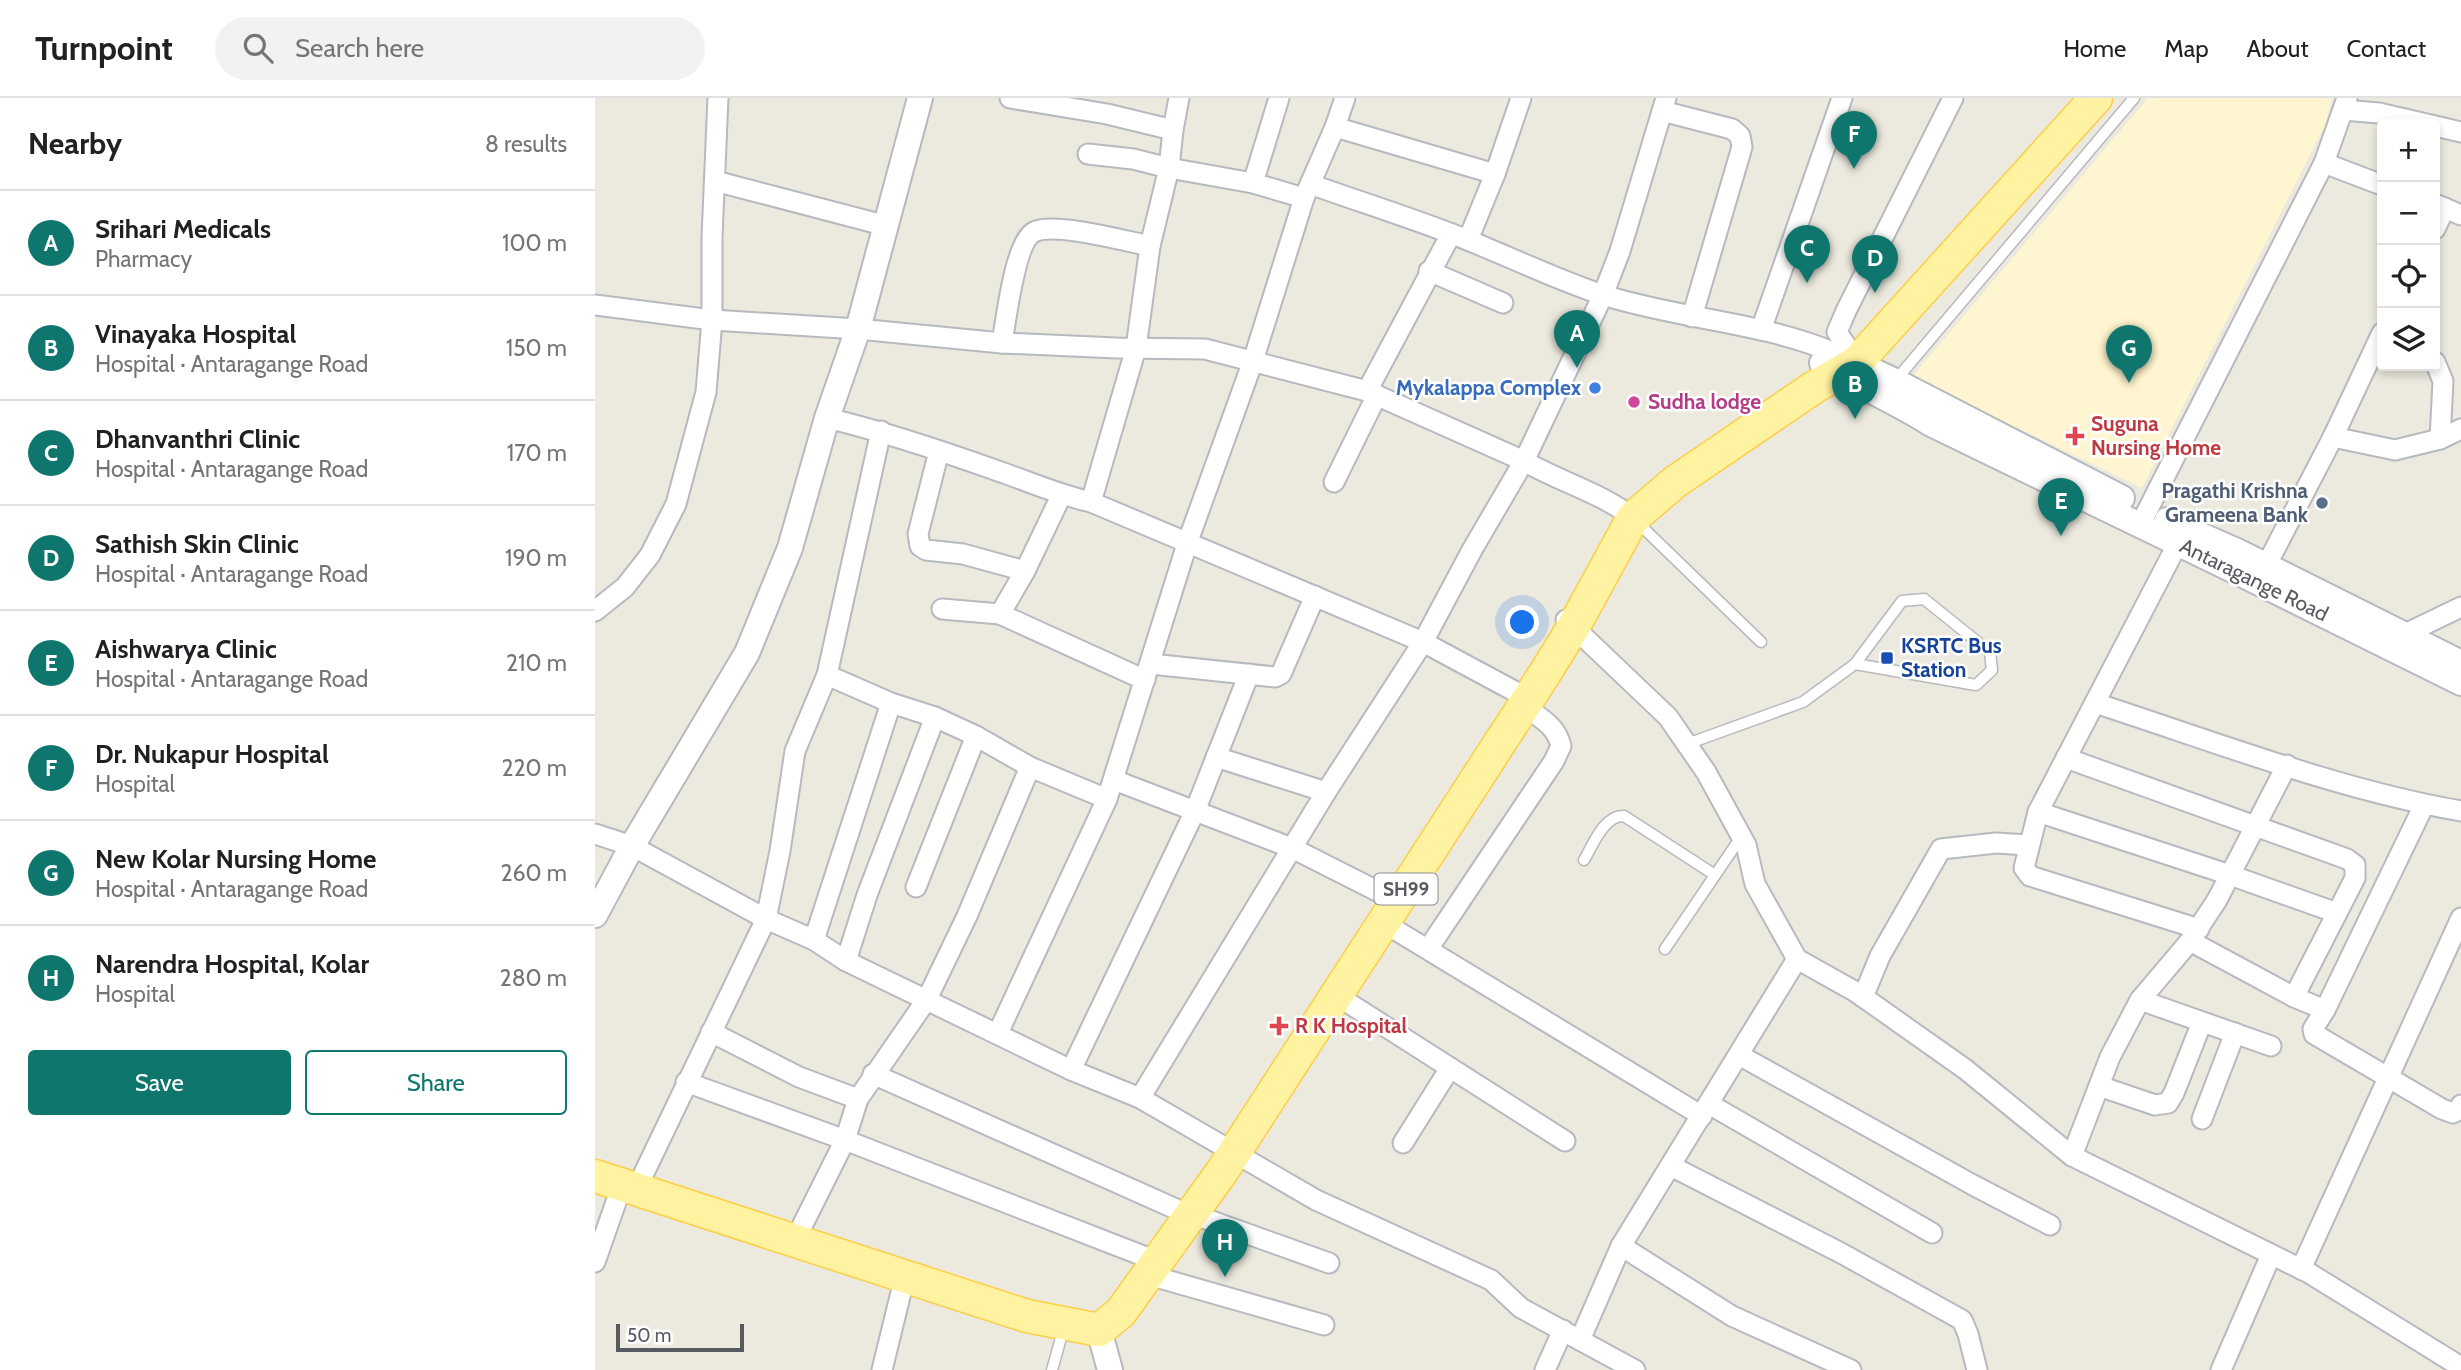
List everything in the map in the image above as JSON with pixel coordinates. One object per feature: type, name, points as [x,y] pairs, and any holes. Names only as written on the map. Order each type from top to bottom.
[{"type":"main road","name":"SH99","points":[[1835,357],[2075,98]]},
{"type":"main road","name":"SH99","points":[[595,1155],[621,1178],[1027,1316],[1099,1330],[1121,1312],[1147,1266],[1225,1148],[1304,1016],[1383,908],[1520,699],[1569,622],[1626,512],[1675,482],[1835,357],[2096,98]]},
{"type":"main road","name":"SH99","points":[[1225,1148],[1336,995],[1383,908]]},
{"type":"main road","name":"SH99","points":[[621,1178],[803,1224],[1042,1304],[1080,1310],[1098,1306],[1117,1297],[1147,1266]]},
{"type":"street","points":[[595,611],[625,587],[650,555],[676,504],[706,392],[712,320],[717,98]]},
{"type":"street","points":[[595,915],[632,846],[747,653],[790,548],[827,418],[859,329],[920,98]]},
{"type":"street","points":[[1010,98],[1108,106],[1173,130]]},
{"type":"street","points":[[1091,502],[1136,348],[1150,246],[1169,169],[1179,98]]},
{"type":"street","points":[[1253,183],[1279,98]]},
{"type":"street","points":[[1333,482],[1429,271],[1459,237],[1495,174],[1521,98]]},
{"type":"street","points":[[1761,330],[1842,98]]},
{"type":"street","points":[[998,1033],[1111,790],[1188,541],[1253,361],[1307,191],[1335,127],[1341,99]]},
{"type":"street","points":[[1088,154],[1133,159],[1169,169],[1307,191],[1459,237],[1603,295],[1692,317],[1761,330],[1835,357],[1837,332],[1846,311],[1950,99]]},
{"type":"street","points":[[1140,1098],[1326,792],[1423,642],[1524,461],[1603,295],[1621,251],[1664,104],[1732,129],[1740,136],[1742,147],[1692,317]]},
{"type":"street","points":[[2144,518],[2324,163],[2345,104],[2461,132]]},
{"type":"street","points":[[1335,127],[1495,174]]},
{"type":"street","points":[[2324,163],[2377,183]]},
{"type":"street","points":[[715,181],[887,226]]},
{"type":"street","points":[[1002,343],[1019,260],[1026,240],[1035,231],[1057,229],[1150,246]]},
{"type":"street","points":[[1429,271],[1503,303]]},
{"type":"street","points":[[595,304],[712,320],[859,329],[1002,343],[1205,349],[1372,393],[1524,461],[1626,512]]},
{"type":"street","points":[[2266,566],[2333,437],[2377,344]]},
{"type":"street","name":"Antaragange Road","points":[[1835,357],[1895,381],[2144,518],[2178,543],[2399,641],[2461,663]]},
{"type":"street","name":"Antaragange Road","points":[[1835,357],[1931,424],[2144,518],[2266,566],[2399,641],[2461,683]]},
{"type":"street","points":[[2439,371],[2443,382],[2439,439]]},
{"type":"street","points":[[827,418],[881,431],[1061,495],[1091,502],[1188,541],[1423,642],[1520,699],[1558,733],[1561,746],[1554,761],[1428,949]]},
{"type":"street","points":[[2333,437],[2395,450],[2439,439],[2461,429]]},
{"type":"street","points":[[595,1262],[621,1178],[686,1082],[766,919],[795,751],[827,676],[881,431]]},
{"type":"street","points":[[939,451],[918,534],[920,546],[926,550],[963,554],[1025,571]]},
{"type":"street","points":[[1000,614],[1025,571],[1061,495]]},
{"type":"street","points":[[2178,543],[2038,812],[2024,868],[2030,876],[2195,935],[2294,997],[2325,1010]]},
{"type":"street","points":[[942,609],[1000,614],[1148,672],[1275,677],[1281,674],[1315,596]]},
{"type":"street","points":[[2399,641],[2461,607]]},
{"type":"street","points":[[1569,622],[1668,717],[1706,772],[1746,845],[1755,884],[1797,959],[1863,997],[1965,1069],[2072,1156],[2301,1269],[2461,1367]]},
{"type":"street","points":[[1071,1070],[1195,811],[1249,674]]},
{"type":"street","points":[[827,676],[891,703],[935,717],[976,736],[1030,767],[1195,811],[1292,848],[1383,908],[1428,949],[1705,1110],[1932,1233]]},
{"type":"street","points":[[814,940],[891,703]]},
{"type":"street","points":[[2095,703],[2287,765],[2424,805],[2461,811]]},
{"type":"street","points":[[846,961],[867,895],[935,717]]},
{"type":"street","points":[[916,887],[976,736]]},
{"type":"street","points":[[1216,757],[1326,792]]},
{"type":"street","points":[[2066,758],[2347,859],[2355,865],[2355,878],[2294,997]]},
{"type":"street","points":[[2072,1156],[2110,1057],[2140,1000],[2195,935],[2256,827],[2287,765]]},
{"type":"street","points":[[803,1224],[845,1140],[858,1099],[927,999],[967,916],[1030,767]]},
{"type":"street","points":[[2424,805],[2325,1010],[2313,1029],[2314,1034],[2453,1113],[2459,1110],[2461,1105]]},
{"type":"street","points":[[2038,812],[2337,913]]},
{"type":"street","points":[[595,834],[632,846],[766,919],[814,940],[846,961],[1071,1070],[1140,1098],[1316,1200],[1491,1280],[1521,1308],[1636,1370]]},
{"type":"street","points":[[1863,997],[1880,956],[1941,849],[1996,843],[2028,845]]},
{"type":"street","points":[[2301,1269],[2461,918]]},
{"type":"street","points":[[1580,1340],[1622,1245],[1797,959]]},
{"type":"street","points":[[1336,995],[1565,1141]]},
{"type":"street","points":[[2140,1000],[2271,1046]]},
{"type":"street","points":[[2099,1086],[2155,1105],[2168,1103],[2202,1021]]},
{"type":"street","points":[[711,1032],[799,1077],[858,1099]]},
{"type":"street","points":[[2201,1119],[2235,1033]]},
{"type":"street","points":[[1739,1055],[2050,1225]]},
{"type":"street","points":[[1403,1143],[1450,1068]]},
{"type":"street","points":[[873,1074],[1184,1211],[1329,1263]]},
{"type":"street","points":[[686,1082],[845,1140],[1147,1266],[1324,1325]]},
{"type":"street","points":[[1671,1166],[1841,1253],[1962,1320],[1977,1370]]},
{"type":"street","points":[[1622,1245],[1732,1316],[1851,1370]]},
{"type":"street","points":[[2221,1370],[2271,1255]]},
{"type":"street","points":[[882,1370],[905,1276]]},
{"type":"street","points":[[1099,1330],[1110,1370]]},
{"type":"street","points":[[1545,1370],[1563,1331]]},
{"type":"lane","points":[[1895,381],[2134,98]]},
{"type":"lane","points":[[1626,512],[1761,642]]},
{"type":"lane","points":[[1687,744],[1803,702],[1855,664],[1902,601],[1924,599],[1990,652],[1992,670],[1976,685],[1855,664]]},
{"type":"lane","points":[[1584,860],[1608,821],[1616,816],[1624,816],[1715,875]]},
{"type":"lane","points":[[1665,949],[1741,836]]},
{"type":"lane","points":[[1052,1370],[1065,1323]]},
{"type":"shaded area","points":[[2148,98],[2332,98],[2325,125],[2142,488],[1912,377]]},
{"type":"place","name":"Dr. Nukapur Hospital","points":[[1854,169]]},
{"type":"place","name":"Dhanvanthri Clinic","points":[[1807,283]]},
{"type":"place","name":"Sathish Skin Clinic","points":[[1875,293]]},
{"type":"place","name":"Srihari Medicals","points":[[1577,368]]},
{"type":"place","name":"New Kolar Nursing Home","points":[[2129,383]]},
{"type":"place","name":"Mykalappa Complex","points":[[1595,388]]},
{"type":"place","name":"Sudha lodge","points":[[1634,402]]},
{"type":"place","name":"Vinayaka Hospital","points":[[1855,419]]},
{"type":"place","name":"Suguna Nursing Home","points":[[2075,436]]},
{"type":"place","name":"Pragathi Krishna Grameena Bank","points":[[2322,503]]},
{"type":"place","name":"Aishwarya Clinic","points":[[2061,536]]},
{"type":"place","name":"KSRTC Bus Station","points":[[1887,658]]},
{"type":"place","name":"R K Hospital","points":[[1279,1026]]},
{"type":"place","name":"Narendra Hospital, Kolar","points":[[1225,1277]]}]
